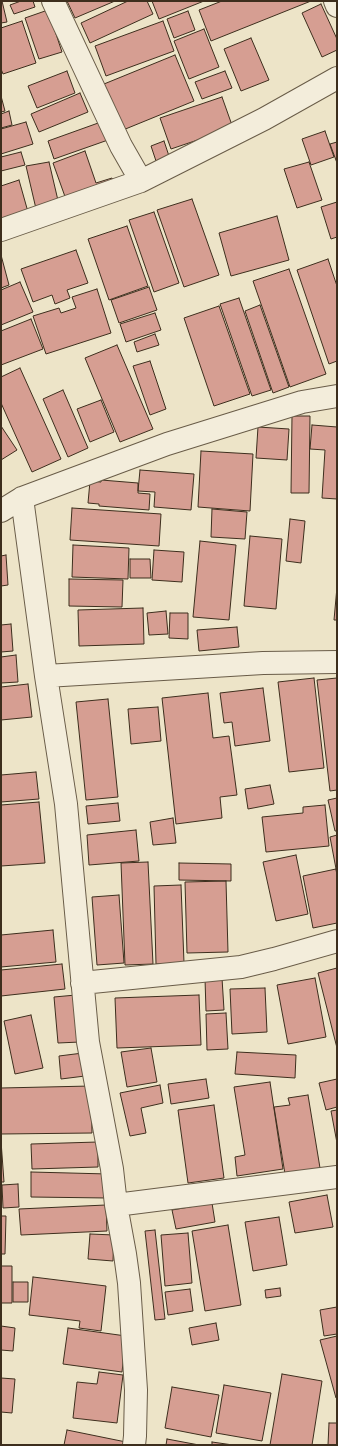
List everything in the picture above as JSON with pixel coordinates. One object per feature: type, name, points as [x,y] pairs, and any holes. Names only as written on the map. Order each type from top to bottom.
[{"type":"street","points":[[53,1],[121,146],[141,181]]},
{"type":"street","points":[[335,1],[337,6]]},
{"type":"street","points":[[1,230],[141,181],[264,119],[337,78]]},
{"type":"street","points":[[1,511],[22,498],[167,444],[302,402],[337,396]]},
{"type":"street","points":[[22,498],[46,676],[66,804],[88,1042],[112,1169],[116,1205],[129,1283],[136,1390],[134,1445]]},
{"type":"street","points":[[46,676],[263,663],[337,662]]},
{"type":"street","points":[[82,983],[241,967],[274,959],[337,940]]},
{"type":"street","points":[[116,1205],[337,1177]]},
{"type":"building","points":[[1,1],[7,22],[1,23]]},
{"type":"building","points":[[21,1],[33,1],[35,7],[14,14],[10,5]]},
{"type":"building","points":[[67,1],[115,1],[75,18]]},
{"type":"building","points":[[128,1],[147,1],[153,14],[90,43],[81,23]]},
{"type":"building","points":[[152,1],[204,1],[159,19]]},
{"type":"building","points":[[222,1],[311,1],[211,41],[199,10]]},
{"type":"building","points":[[321,4],[337,39],[337,50],[322,57],[302,13]]},
{"type":"building","points":[[48,10],[62,52],[39,59],[25,18]]},
{"type":"building","points":[[188,11],[195,30],[174,38],[167,19]]},
{"type":"building","points":[[22,21],[36,63],[3,74],[1,69],[1,28]]},
{"type":"building","points":[[163,21],[174,51],[106,76],[95,46]]},
{"type":"building","points":[[204,29],[219,67],[189,79],[174,41]]},
{"type":"building","points":[[251,38],[269,80],[241,91],[224,49]]},
{"type":"building","points":[[175,55],[194,101],[123,130],[104,84]]},
{"type":"building","points":[[67,71],[75,93],[37,108],[28,86]]},
{"type":"building","points":[[225,71],[232,88],[202,99],[195,82]]},
{"type":"building","points":[[80,93],[88,112],[39,132],[31,114]]},
{"type":"building","points":[[1,96],[5,111],[1,112]]},
{"type":"building","points":[[222,97],[233,128],[171,149],[160,118]]},
{"type":"building","points":[[9,111],[12,125],[1,128],[1,114]]},
{"type":"building","points":[[26,122],[33,144],[1,154],[1,129]]},
{"type":"building","points":[[101,122],[108,140],[54,159],[48,141]]},
{"type":"building","points":[[325,131],[334,157],[311,165],[302,139]]},
{"type":"building","points":[[164,141],[169,156],[156,161],[151,146]]},
{"type":"building","points":[[337,142],[337,163],[330,144]]},
{"type":"building","points":[[85,151],[96,183],[112,178],[116,189],[68,205],[53,163]]},
{"type":"building","points":[[21,152],[25,165],[1,171],[1,157]]},
{"type":"building","points":[[49,162],[60,209],[37,213],[26,166]]},
{"type":"building","points":[[309,162],[322,200],[297,208],[284,169]]},
{"type":"building","points":[[19,180],[28,212],[2,219],[1,186]]},
{"type":"building","points":[[192,199],[219,275],[184,287],[157,210]]},
{"type":"building","points":[[337,202],[337,237],[331,239],[321,207]]},
{"type":"building","points":[[154,212],[179,283],[154,292],[129,220]]},
{"type":"building","points":[[277,216],[289,260],[231,276],[219,233]]},
{"type":"building","points":[[127,226],[148,286],[109,300],[88,239]]},
{"type":"building","points":[[76,250],[88,283],[67,290],[70,298],[55,304],[52,295],[33,302],[21,269]]},
{"type":"building","points":[[1,255],[9,285],[1,288]]},
{"type":"building","points":[[328,259],[337,286],[337,361],[329,364],[297,270]]},
{"type":"building","points":[[289,269],[326,374],[290,387],[253,281]]},
{"type":"building","points":[[20,282],[33,312],[1,325],[1,290]]},
{"type":"building","points":[[149,287],[157,310],[119,323],[111,300]]},
{"type":"building","points":[[97,289],[111,333],[46,354],[33,316],[59,308],[61,313],[76,308],[72,297]]},
{"type":"building","points":[[239,298],[271,390],[252,396],[220,304]]},
{"type":"building","points":[[260,305],[289,387],[273,393],[245,311]]},
{"type":"building","points":[[219,306],[250,394],[214,406],[184,318]]},
{"type":"building","points":[[155,313],[161,330],[126,342],[120,324]]},
{"type":"building","points":[[31,319],[43,349],[1,365],[1,331]]},
{"type":"building","points":[[155,334],[159,345],[137,352],[134,342]]},
{"type":"building","points":[[117,345],[153,429],[120,442],[85,358]]},
{"type":"building","points":[[150,361],[166,409],[150,415],[133,366]]},
{"type":"building","points":[[20,368],[61,459],[32,472],[1,403],[1,377]]},
{"type":"building","points":[[63,390],[88,448],[68,457],[43,399]]},
{"type":"building","points":[[101,400],[114,432],[90,442],[77,409]]},
{"type":"building","points":[[292,416],[310,416],[309,493],[291,493]]},
{"type":"building","points":[[312,425],[337,427],[337,499],[322,498],[325,450],[310,449]]},
{"type":"building","points":[[1,426],[17,450],[1,460]]},
{"type":"building","points":[[258,427],[289,429],[287,460],[256,458]]},
{"type":"building","points":[[201,451],[253,454],[250,511],[198,507]]},
{"type":"building","points":[[140,470],[194,474],[191,510],[154,507],[155,492],[138,491]]},
{"type":"building","points":[[101,480],[138,483],[138,493],[150,494],[149,510],[99,506],[99,504],[88,503],[90,481],[101,482]]},
{"type":"building","points":[[72,508],[161,514],[159,546],[70,540]]},
{"type":"building","points":[[212,509],[247,512],[245,539],[211,537]]},
{"type":"building","points":[[290,519],[305,521],[301,563],[286,561]]},
{"type":"building","points":[[250,536],[282,539],[276,609],[244,606]]},
{"type":"building","points":[[200,541],[236,545],[229,620],[193,617]]},
{"type":"building","points":[[73,545],[129,548],[128,579],[72,577]]},
{"type":"building","points":[[154,550],[184,552],[182,582],[152,580]]},
{"type":"building","points":[[6,555],[8,585],[1,586],[1,556]]},
{"type":"building","points":[[130,559],[150,559],[151,578],[130,578]]},
{"type":"building","points":[[69,579],[123,580],[122,607],[69,606]]},
{"type":"building","points":[[337,587],[337,620],[334,620]]},
{"type":"building","points":[[143,608],[144,644],[79,646],[78,610]]},
{"type":"building","points":[[166,611],[168,634],[149,635],[147,613]]},
{"type":"building","points":[[170,613],[188,613],[188,639],[169,638]]},
{"type":"building","points":[[11,624],[13,651],[1,652],[1,625]]},
{"type":"building","points":[[237,627],[239,647],[199,651],[197,630]]},
{"type":"building","points":[[16,655],[18,682],[1,683],[1,657]]},
{"type":"building","points":[[314,678],[324,768],[289,772],[278,682]]},
{"type":"building","points":[[337,678],[337,790],[330,791],[317,680]]},
{"type":"building","points":[[28,684],[32,717],[1,720],[1,687]]},
{"type":"building","points":[[263,688],[270,741],[235,746],[232,722],[224,723],[220,693]]},
{"type":"building","points":[[208,693],[213,738],[229,736],[237,795],[220,797],[222,818],[176,824],[162,698]]},
{"type":"building","points":[[108,699],[118,797],[86,800],[76,702]]},
{"type":"building","points":[[158,707],[161,741],[131,744],[128,709]]},
{"type":"building","points":[[36,772],[39,799],[1,802],[1,775]]},
{"type":"building","points":[[270,785],[274,804],[248,809],[245,789]]},
{"type":"building","points":[[337,798],[337,831],[335,831],[328,800]]},
{"type":"building","points":[[39,802],[45,863],[1,866],[1,805]]},
{"type":"building","points":[[118,803],[120,821],[88,824],[86,806]]},
{"type":"building","points":[[325,805],[329,846],[266,852],[262,817],[303,813],[303,807]]},
{"type":"building","points":[[173,818],[176,843],[153,845],[150,822]]},
{"type":"building","points":[[136,830],[139,861],[89,865],[87,835]]},
{"type":"building","points":[[337,835],[337,874],[330,837]]},
{"type":"building","points":[[296,855],[308,914],[276,921],[263,862]]},
{"type":"building","points":[[148,862],[153,964],[125,965],[121,863]]},
{"type":"building","points":[[179,863],[231,864],[231,881],[179,880]]},
{"type":"building","points":[[336,869],[337,923],[313,928],[303,876]]},
{"type":"building","points":[[226,881],[228,952],[187,953],[185,882]]},
{"type":"building","points":[[181,885],[184,963],[156,964],[154,886]]},
{"type":"building","points":[[119,895],[124,963],[97,965],[92,897]]},
{"type":"building","points":[[53,930],[56,962],[1,967],[1,935]]},
{"type":"building","points":[[62,964],[65,989],[1,996],[1,970]]},
{"type":"building","points":[[337,968],[337,1048],[318,973]]},
{"type":"building","points":[[222,978],[224,1010],[206,1011],[205,979]]},
{"type":"building","points":[[315,978],[326,1037],[288,1044],[277,985]]},
{"type":"building","points":[[265,988],[267,1032],[232,1034],[230,989]]},
{"type":"building","points":[[76,995],[80,1042],[58,1043],[54,997]]},
{"type":"building","points":[[199,995],[201,1045],[117,1048],[115,998]]},
{"type":"building","points":[[226,1013],[228,1049],[207,1050],[206,1014]]},
{"type":"building","points":[[31,1015],[43,1068],[15,1074],[4,1021]]},
{"type":"building","points":[[151,1048],[157,1082],[127,1087],[121,1052]]},
{"type":"building","points":[[237,1052],[296,1055],[295,1078],[235,1074]]},
{"type":"building","points":[[83,1053],[85,1076],[61,1079],[59,1056]]},
{"type":"building","points":[[206,1079],[209,1098],[171,1104],[168,1084]]},
{"type":"building","points":[[337,1079],[337,1107],[326,1110],[319,1083]]},
{"type":"building","points":[[270,1082],[283,1169],[237,1176],[235,1157],[245,1155],[234,1087]]},
{"type":"building","points":[[160,1085],[163,1103],[141,1108],[146,1133],[130,1136],[120,1093]]},
{"type":"building","points":[[91,1086],[92,1133],[1,1134],[1,1088]]},
{"type":"building","points":[[308,1095],[320,1168],[285,1174],[274,1107],[290,1105],[288,1098]]},
{"type":"building","points":[[214,1105],[224,1178],[188,1183],[178,1110]]},
{"type":"building","points":[[337,1110],[337,1143],[331,1111]]},
{"type":"building","points":[[1,1141],[4,1182],[1,1182]]},
{"type":"building","points":[[98,1142],[98,1167],[32,1169],[31,1144]]},
{"type":"building","points":[[31,1172],[108,1174],[107,1198],[31,1197]]},
{"type":"building","points":[[18,1184],[19,1207],[3,1208],[2,1185]]},
{"type":"building","points":[[327,1195],[333,1227],[295,1233],[289,1202]]},
{"type":"building","points":[[212,1203],[215,1222],[176,1229],[172,1210]]},
{"type":"building","points":[[106,1205],[107,1231],[21,1235],[19,1209]]},
{"type":"building","points":[[1,1216],[6,1216],[5,1254],[1,1254]]},
{"type":"building","points":[[279,1217],[287,1265],[253,1271],[245,1222]]},
{"type":"building","points":[[228,1225],[241,1305],[205,1311],[192,1231]]},
{"type":"building","points":[[155,1230],[165,1319],[155,1320],[145,1231]]},
{"type":"building","points":[[188,1233],[192,1283],[165,1286],[161,1235]]},
{"type":"building","points":[[90,1234],[114,1235],[113,1261],[88,1259]]},
{"type":"building","points":[[1,1266],[12,1266],[12,1303],[1,1303]]},
{"type":"building","points":[[33,1277],[106,1286],[101,1331],[79,1328],[80,1321],[29,1315]]},
{"type":"building","points":[[13,1282],[28,1282],[28,1302],[13,1302]]},
{"type":"building","points":[[280,1288],[281,1296],[266,1298],[265,1290]]},
{"type":"building","points":[[190,1289],[193,1311],[168,1315],[165,1292]]},
{"type":"building","points":[[337,1307],[337,1334],[324,1336],[320,1310]]},
{"type":"building","points":[[216,1323],[219,1340],[192,1345],[189,1328]]},
{"type":"building","points":[[1,1326],[15,1328],[13,1351],[1,1350]]},
{"type":"building","points":[[68,1328],[126,1336],[122,1372],[63,1364]]},
{"type":"building","points":[[337,1336],[337,1398],[336,1398],[320,1340]]},
{"type":"building","points":[[99,1372],[123,1375],[117,1423],[73,1418],[77,1382],[97,1384]]},
{"type":"building","points":[[282,1374],[322,1381],[312,1445],[270,1445]]},
{"type":"building","points":[[1,1378],[15,1379],[12,1413],[1,1412]]},
{"type":"building","points":[[224,1385],[271,1393],[262,1441],[216,1433]]},
{"type":"building","points":[[172,1387],[219,1395],[211,1437],[165,1428]]},
{"type":"building","points":[[329,1423],[337,1423],[337,1445],[328,1445]]},
{"type":"building","points":[[67,1430],[126,1442],[125,1445],[64,1445]]},
{"type":"building","points":[[167,1439],[199,1445],[166,1445]]},
{"type":"building","points":[[212,1442],[233,1445],[212,1445]]}]
